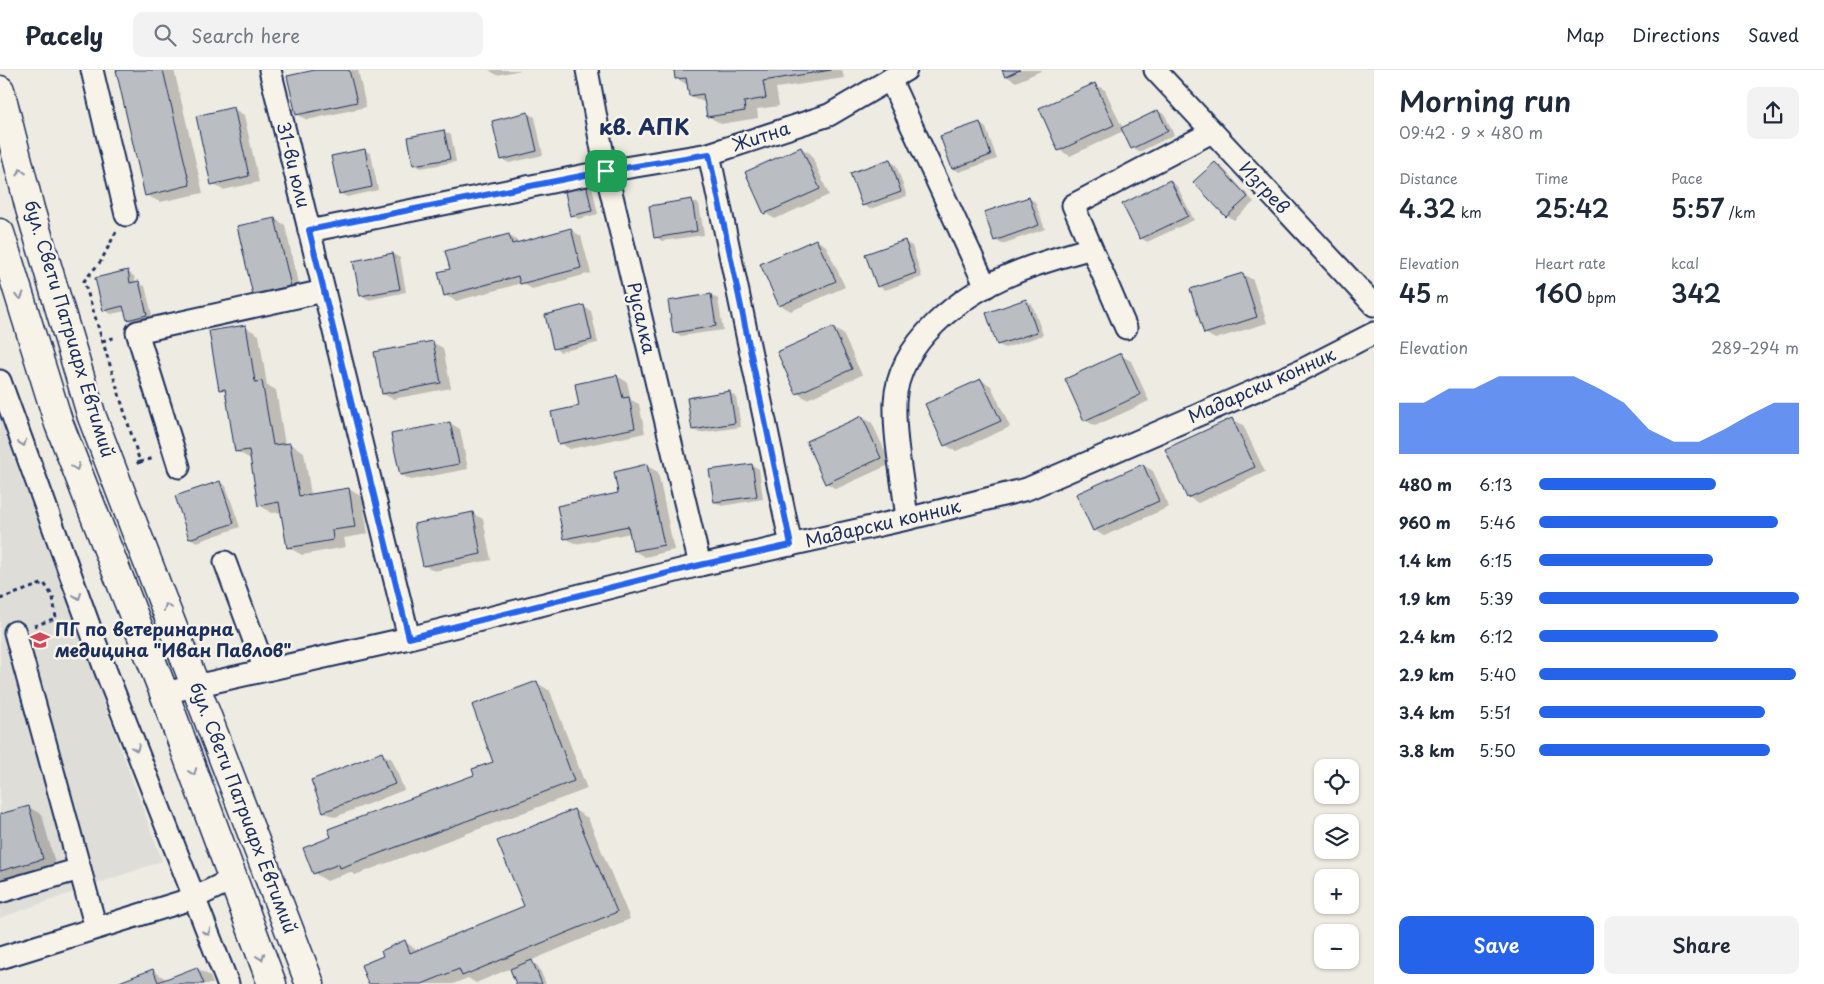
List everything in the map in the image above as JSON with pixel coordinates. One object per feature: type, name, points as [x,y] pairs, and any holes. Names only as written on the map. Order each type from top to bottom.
[{"type":"main road","name":"бул. Свети Патриарх Евтимий","points":[[0,90],[30,210],[92,417],[310,984]]},
{"type":"main road","name":"бул. Свети Патриарх Евтимий","points":[[0,233],[59,424],[164,693],[272,984]]},
{"type":"street","points":[[92,70],[126,215]]},
{"type":"street","name":"31-ви юли","points":[[270,70],[409,638]]},
{"type":"street","name":"Русалка","points":[[587,70],[606,171],[700,565]]},
{"type":"street","name":"Изгрев","points":[[1154,70],[1374,305]]},
{"type":"street","points":[[898,75],[986,287]]},
{"type":"street","name":"Житна","points":[[309,230],[606,171],[709,154],[829,114],[898,75]]},
{"type":"street","points":[[1126,328],[1072,204],[1212,132]]},
{"type":"street","points":[[709,154],[791,545]]},
{"type":"street","points":[[907,519],[895,401],[906,360],[927,332],[972,294],[1012,274],[1091,248]]},
{"type":"street","points":[[179,467],[137,332],[324,291]]},
{"type":"street","name":"Мадарски конник","points":[[164,693],[409,638],[700,565],[907,519],[1027,488],[1300,371],[1374,333]]},
{"type":"street","points":[[0,381],[105,668],[228,984]]},
{"type":"street","points":[[226,562],[265,670]]},
{"type":"street","points":[[15,632],[96,928]]},
{"type":"street","points":[[0,892],[80,869]]},
{"type":"street","points":[[0,958],[194,898],[233,879]]},
{"type":"path","points":[[0,599],[44,583],[53,597]]},
{"type":"shaded area","name":"ПГ по ветеринарна медицина \"Иван Павлов\"","points":[[0,419],[162,861],[0,918]]},
{"type":"building","points":[[116,70],[163,70],[190,185],[145,196]]},
{"type":"building","points":[[315,70],[349,70],[357,102],[296,115],[287,76]]},
{"type":"building","points":[[674,70],[831,70],[763,81],[766,98],[744,102],[745,111],[707,117],[703,94],[689,96],[686,78],[675,79]]},
{"type":"building","points":[[1002,70],[1020,70],[1005,77]]},
{"type":"building","points":[[1095,83],[1114,125],[1058,151],[1039,108]]},
{"type":"building","points":[[234,107],[249,176],[211,185],[196,116]]},
{"type":"building","points":[[1158,110],[1168,131],[1131,149],[1121,128]]},
{"type":"building","points":[[528,112],[537,151],[501,160],[492,121]]},
{"type":"building","points":[[980,122],[991,155],[952,169],[940,136]]},
{"type":"building","points":[[444,130],[450,159],[413,165],[408,137]]},
{"type":"building","points":[[801,147],[820,189],[764,214],[745,172]]},
{"type":"building","points":[[365,149],[372,187],[339,194],[331,156]]},
{"type":"building","points":[[890,159],[901,192],[862,206],[850,173]]},
{"type":"building","points":[[1215,162],[1248,197],[1226,217],[1193,182]]},
{"type":"building","points":[[585,178],[592,211],[570,216],[563,182]]},
{"type":"building","points":[[1170,180],[1188,216],[1140,239],[1122,204]]},
{"type":"building","points":[[1029,197],[1039,225],[994,241],[984,212]]},
{"type":"building","points":[[692,199],[697,231],[654,238],[649,206]]},
{"type":"building","points":[[275,218],[291,286],[253,295],[237,226]]},
{"type":"building","points":[[571,228],[581,268],[520,284],[518,276],[444,296],[438,272],[450,269],[445,251],[509,234],[512,244]]},
{"type":"building","points":[[816,239],[836,281],[779,306],[760,264]]},
{"type":"building","points":[[905,240],[916,273],[877,287],[865,254]]},
{"type":"building","points":[[393,253],[400,289],[360,296],[353,261]]},
{"type":"building","points":[[128,270],[130,283],[139,281],[147,315],[127,320],[123,306],[103,311],[95,278]]},
{"type":"building","points":[[1243,273],[1257,317],[1204,334],[1190,289]]},
{"type":"building","points":[[711,294],[716,326],[673,333],[668,301]]},
{"type":"building","points":[[1026,299],[1037,332],[997,345],[986,313]]},
{"type":"building","points":[[584,305],[592,340],[553,349],[545,315]]},
{"type":"building","points":[[246,325],[255,382],[262,381],[273,445],[290,443],[299,496],[349,488],[355,527],[332,530],[333,540],[287,548],[279,502],[258,506],[249,450],[235,452],[225,389],[219,390],[209,331]]},
{"type":"building","points":[[833,327],[852,369],[796,394],[777,352]]},
{"type":"building","points":[[433,341],[441,383],[382,394],[374,352]]},
{"type":"building","points":[[1121,353],[1140,395],[1084,421],[1065,379]]},
{"type":"building","points":[[617,375],[623,398],[629,397],[635,428],[558,444],[551,412],[579,406],[575,384]]},
{"type":"building","points":[[981,379],[1001,421],[944,446],[925,404]]},
{"type":"building","points":[[730,391],[735,423],[692,430],[687,398]]},
{"type":"building","points":[[862,416],[881,458],[825,484],[806,441]]},
{"type":"building","points":[[1232,418],[1255,467],[1187,498],[1165,449]]},
{"type":"building","points":[[450,422],[459,464],[400,475],[391,434]]},
{"type":"building","points":[[647,464],[664,545],[633,551],[628,526],[564,539],[557,506],[618,493],[614,472]]},
{"type":"building","points":[[752,464],[757,496],[714,502],[709,470]]},
{"type":"building","points":[[1143,464],[1159,501],[1093,531],[1076,494]]},
{"type":"building","points":[[220,481],[234,523],[189,539],[175,496]]},
{"type":"building","points":[[473,512],[481,554],[423,566],[414,524]]},
{"type":"building","points":[[537,681],[574,781],[340,868],[339,864],[313,874],[303,848],[331,837],[328,829],[474,775],[472,769],[493,762],[472,705]]},
{"type":"building","points":[[382,752],[395,784],[323,812],[311,780]]},
{"type":"building","points":[[29,806],[43,859],[0,871],[0,814]]},
{"type":"building","points":[[574,809],[617,912],[462,976],[459,969],[422,984],[368,984],[361,965],[383,956],[381,951],[405,940],[410,953],[524,906],[497,841]]},
{"type":"building","points":[[532,960],[542,984],[516,984],[510,969]]},
{"type":"building","points":[[197,967],[204,984],[114,984],[153,969],[158,982]]},
{"type":"place","name":"ПГ по ветеринарна медицина \"Иван Павлов\"","points":[[40,640]]},
{"type":"district","name":"кв. АПК","points":[[644,127]]},
{"type":"route","points":[[709,154],[791,545],[700,565],[409,638],[309,230],[606,171],[709,154]]}]
